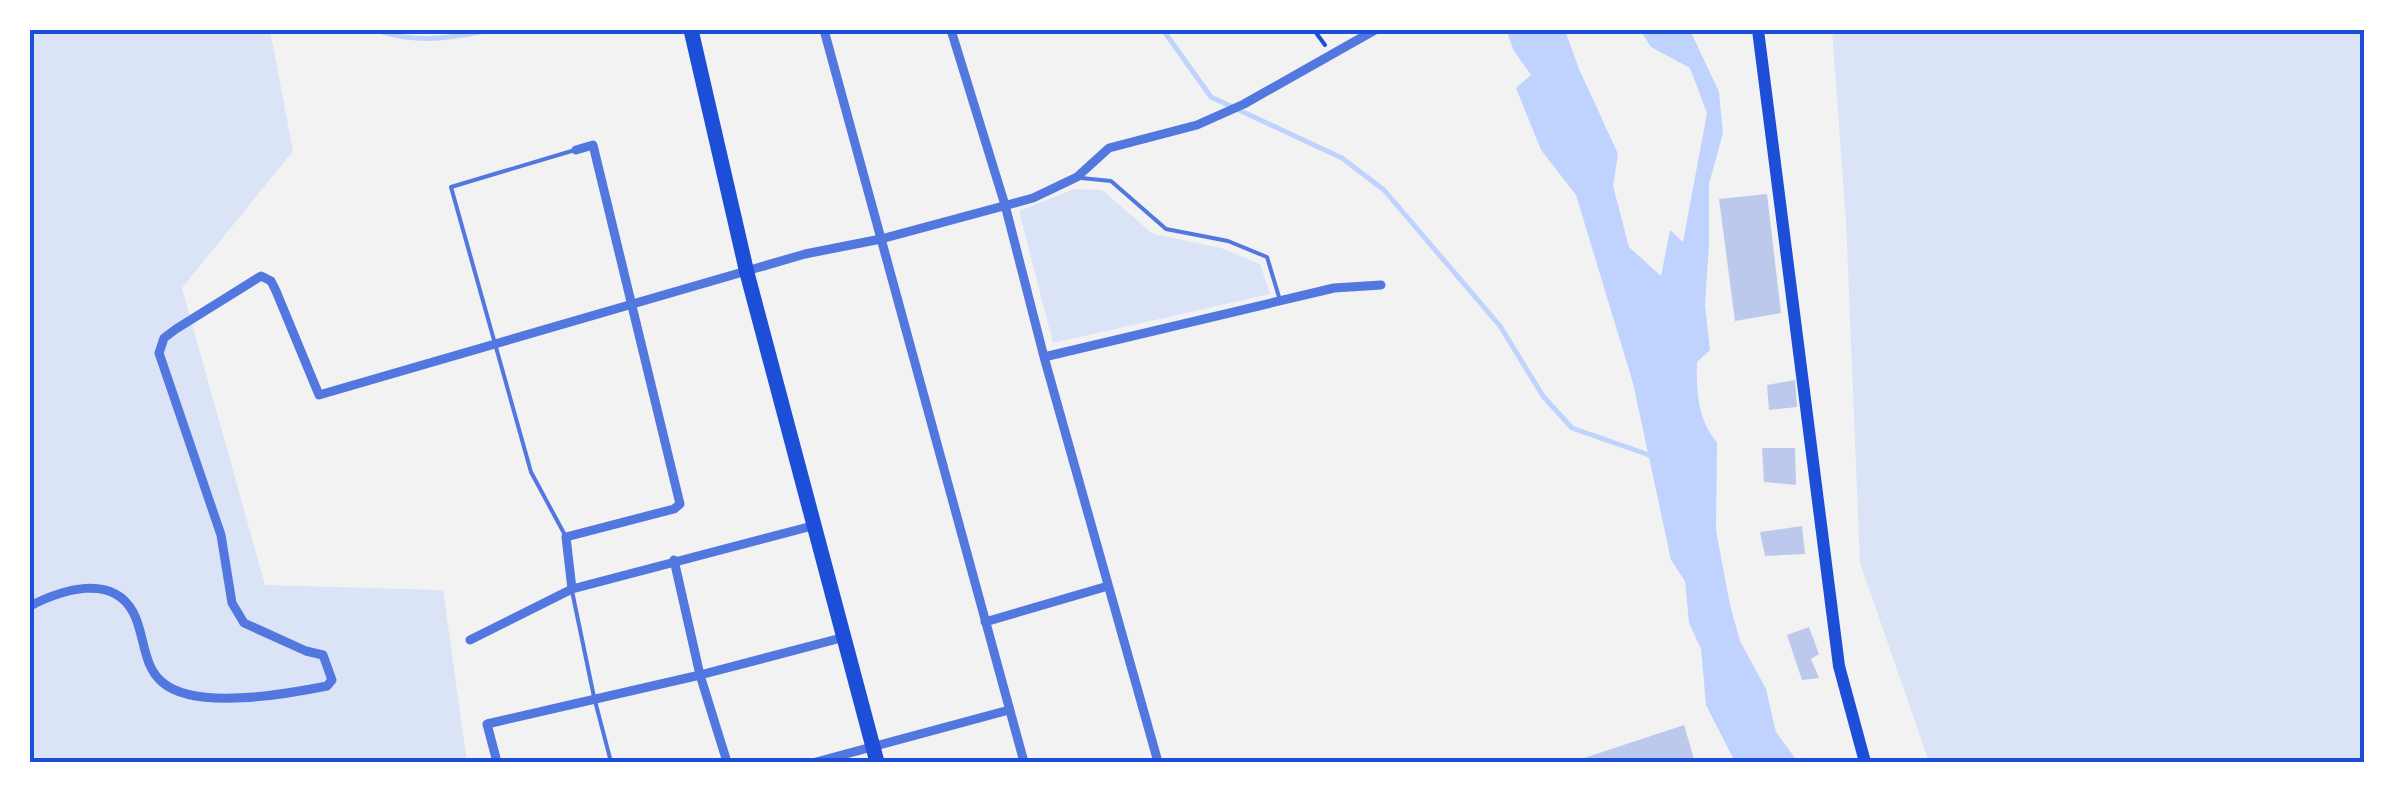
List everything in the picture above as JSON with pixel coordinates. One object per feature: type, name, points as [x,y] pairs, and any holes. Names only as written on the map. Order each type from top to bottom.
[{"type":"highway","points":[[691,30],[748,272],[876,755]]},
{"type":"main road","points":[[1758,30],[1839,666],[1865,762]]},
{"type":"street","points":[[824,30],[1024,762]]},
{"type":"street","points":[[950,30],[1004,205],[1158,762]]},
{"type":"street","points":[[30,606],[71,591],[101,588],[112,592],[132,610],[152,670],[162,683],[188,696],[274,694],[327,686],[332,680],[324,655],[244,623],[232,603],[221,535],[159,353],[164,338],[262,276],[271,281],[276,291],[319,395],[805,254],[882,239],[1034,198],[1077,178],[1109,148],[1197,125],[1244,104],[1376,30]]},
{"type":"street","points":[[572,588],[566,537],[674,509],[680,504],[594,146],[576,150]]},
{"type":"street","points":[[1044,357],[1334,288],[1381,285]]},
{"type":"street","points":[[470,640],[572,588],[816,525]]},
{"type":"street","points":[[674,560],[700,675],[727,762]]},
{"type":"street","points":[[986,622],[1108,586]]},
{"type":"street","points":[[496,762],[488,724],[845,637]]},
{"type":"street","points":[[816,762],[876,755],[1009,710]]},
{"type":"lane","points":[[566,537],[531,472],[450,187],[576,150]]},
{"type":"lane","points":[[1077,178],[1111,182],[1166,230],[1228,241],[1267,257],[1280,301]]},
{"type":"lane","points":[[572,588],[612,762]]},
{"type":"path","points":[[1314,30],[1330,54]]},
{"type":"shaded area","points":[[30,30],[270,30],[293,151],[182,288],[265,585],[443,590],[467,762],[30,762]]},
{"type":"shaded area","points":[[1832,30],[2364,30],[2364,762],[1929,762],[1860,563],[1846,221]]},
{"type":"shaded area","points":[[1074,189],[1102,190],[1153,234],[1221,248],[1260,264],[1270,294],[1053,343],[1019,211]]},
{"type":"water","points":[[1506,30],[1565,30],[1618,154],[1613,186],[1629,247],[1661,276],[1670,230],[1683,242],[1707,113],[1690,68],[1651,47],[1640,30],[1690,30],[1719,92],[1723,133],[1709,184],[1705,305],[1710,350],[1697,362],[1698,394],[1702,415],[1717,442],[1716,530],[1730,605],[1740,641],[1766,689],[1776,732],[1798,762],[1735,762],[1706,705],[1701,649],[1689,623],[1685,581],[1671,560],[1633,383],[1576,195],[1541,150],[1516,88],[1531,75],[1514,51]]},
{"type":"building","points":[[1767,194],[1781,313],[1735,321],[1719,199]]},
{"type":"building","points":[[1795,380],[1797,407],[1769,410],[1767,385]]},
{"type":"building","points":[[1762,448],[1795,448],[1796,485],[1764,482]]},
{"type":"building","points":[[1802,526],[1805,554],[1765,556],[1760,532]]},
{"type":"building","points":[[1809,627],[1819,654],[1811,659],[1819,678],[1802,680],[1787,635]]},
{"type":"building","points":[[1684,725],[1695,762],[1575,762],[1575,761]]},
{"type":"waterway","points":[[376,30],[419,38],[490,30]]},
{"type":"waterway","points":[[1163,30],[1211,97],[1342,158],[1384,190],[1500,326],[1543,396],[1572,428],[1655,457]]}]
